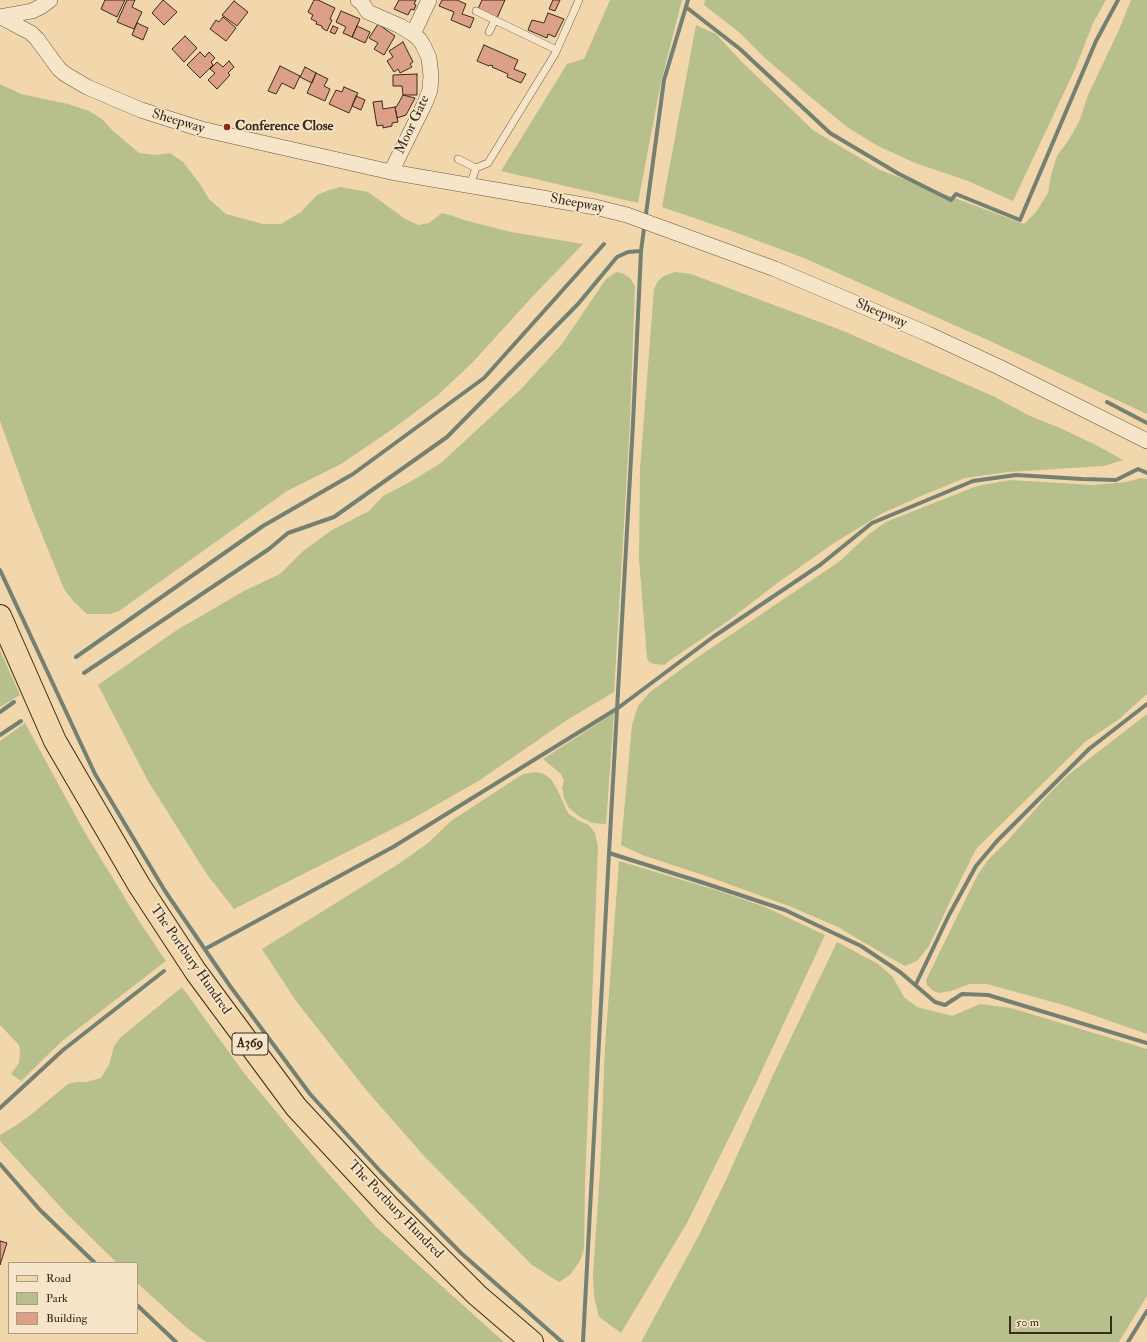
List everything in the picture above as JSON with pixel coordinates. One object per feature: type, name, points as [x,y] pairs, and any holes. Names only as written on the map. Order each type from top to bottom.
[{"type":"main road","name":"The Portbury Hundred","points":[[0,616],[55,741],[139,885],[196,972],[296,1107],[405,1223],[477,1295],[532,1342]]},
{"type":"street","points":[[0,18],[32,11],[50,0]]},
{"type":"street","points":[[413,34],[429,0]]},
{"type":"street","name":"Moor Gate","points":[[361,1],[368,12],[395,24],[419,39],[429,58],[431,76],[430,90],[391,172]]},
{"type":"street","name":"Sheepway","points":[[0,18],[31,33],[59,69],[65,74],[87,87],[141,110],[201,130],[391,172],[595,207],[627,215],[775,269],[928,334],[1000,367],[1147,442]]},
{"type":"lane","points":[[470,185],[476,168],[488,163],[557,50],[579,0]]},
{"type":"lane","points":[[476,11],[557,50]]},
{"type":"lane","points":[[489,32],[495,20]]},
{"type":"lane","points":[[458,159],[476,168]]},
{"type":"green space","points":[[610,0],[682,0],[661,82],[638,203],[501,171],[567,64],[584,59]]},
{"type":"green space","points":[[705,0],[1106,0],[1093,23],[1076,67],[1013,201],[968,181],[915,163],[878,146],[847,127],[766,59],[740,33],[704,5]]},
{"type":"green space","points":[[1131,0],[1147,0],[1147,414],[990,341],[804,258],[662,207],[696,25],[716,34],[742,62],[813,130],[880,170],[1024,224],[1036,212],[1048,193],[1051,175],[1057,156],[1079,122],[1088,95],[1118,32]]},
{"type":"green space","points":[[0,84],[21,94],[68,104],[89,111],[102,119],[112,130],[139,153],[155,155],[170,153],[183,162],[200,184],[209,199],[226,214],[263,224],[281,224],[301,212],[317,195],[341,187],[368,192],[404,218],[418,225],[429,223],[442,213],[511,232],[583,244],[473,362],[438,395],[394,428],[341,464],[287,491],[119,611],[110,614],[87,614],[74,602],[64,589],[32,510],[0,421]]},
{"type":"green space","points":[[616,272],[622,273],[630,278],[635,286],[630,422],[614,692],[567,720],[480,780],[412,819],[234,909],[206,873],[148,781],[98,685],[177,630],[244,591],[280,574],[302,552],[332,530],[369,511],[383,496],[441,463],[521,389],[562,344],[606,279]]},
{"type":"green space","points":[[675,272],[691,274],[841,330],[993,396],[1030,416],[1096,445],[1123,460],[1104,466],[1008,472],[965,478],[921,496],[883,513],[834,543],[776,584],[728,621],[664,665],[649,662],[647,658],[639,559],[640,469],[654,289],[658,281],[664,276]]},
{"type":"green space","points":[[1141,478],[1147,479],[1147,694],[1118,720],[1085,742],[976,849],[929,946],[917,961],[905,966],[838,927],[789,906],[642,855],[621,845],[632,725],[638,706],[650,692],[695,659],[840,561],[869,534],[886,522],[977,486],[1011,480],[1093,485],[1126,482]]},
{"type":"green space","points":[[0,650],[20,695],[0,707]]},
{"type":"green space","points":[[614,713],[606,824],[592,823],[580,817],[569,808],[564,798],[562,788],[564,781],[561,774],[543,759]]},
{"type":"green space","points":[[1147,714],[1147,1034],[1067,1006],[987,984],[970,984],[951,991],[938,993],[932,990],[927,985],[926,980],[977,876],[988,860],[1068,775]]},
{"type":"green space","points":[[25,723],[84,831],[139,921],[166,961],[62,1041],[21,1081],[11,1074],[19,1063],[19,1045],[0,1025],[0,741]]},
{"type":"green space","points":[[536,772],[544,774],[551,779],[568,813],[579,821],[589,825],[595,833],[598,847],[585,1185],[584,1249],[580,1261],[570,1275],[559,1282],[532,1265],[425,1157],[367,1091],[296,1001],[262,949],[400,863],[428,843],[451,821],[523,774]]},
{"type":"green space","points":[[619,861],[719,891],[765,907],[825,935],[757,1081],[687,1223],[621,1333],[599,1317],[594,1297],[593,1275],[600,1171],[605,1046]]},
{"type":"green space","points":[[837,942],[878,964],[892,976],[904,997],[917,1007],[952,1016],[980,1004],[1011,1008],[1147,1049],[1147,1296],[1119,1342],[641,1342],[699,1235],[726,1180],[774,1073]]},
{"type":"green space","points":[[182,987],[244,1073],[318,1162],[376,1227],[504,1342],[206,1342],[187,1328],[138,1284],[138,1262],[116,1262],[67,1214],[0,1141],[0,1135],[28,1117],[68,1084],[86,1082],[101,1078],[109,1065],[114,1046],[121,1037]]},
{"type":"building","points":[[105,0],[125,0],[117,17],[101,9]]},
{"type":"building","points":[[127,0],[135,0],[132,7],[142,12],[134,29],[117,22]]},
{"type":"building","points":[[163,0],[177,12],[164,25],[152,13]]},
{"type":"building","points":[[314,0],[318,0],[335,8],[327,31],[311,19],[313,15],[308,12]]},
{"type":"building","points":[[399,0],[416,0],[414,10],[411,9],[408,15],[394,9]]},
{"type":"building","points":[[442,0],[457,0],[466,4],[462,14],[474,18],[470,28],[451,20],[454,12],[439,6]]},
{"type":"building","points":[[482,0],[505,0],[497,18],[478,9]]},
{"type":"building","points":[[553,0],[560,0],[555,11],[549,9]]},
{"type":"building","points":[[234,1],[248,12],[237,26],[222,15]]},
{"type":"building","points":[[341,11],[360,19],[352,37],[343,33],[346,27],[336,22]]},
{"type":"building","points":[[548,13],[564,19],[555,37],[548,34],[547,38],[528,30],[532,20],[544,23]]},
{"type":"building","points":[[223,17],[236,28],[226,41],[210,29],[216,20],[219,22]]},
{"type":"building","points":[[137,23],[148,28],[143,40],[132,35]]},
{"type":"building","points":[[378,24],[395,36],[384,55],[374,49],[378,43],[369,38]]},
{"type":"building","points":[[333,26],[338,28],[335,34],[330,32]]},
{"type":"building","points":[[357,26],[370,32],[365,43],[352,37]]},
{"type":"building","points":[[185,36],[197,48],[184,62],[172,49]]},
{"type":"building","points":[[403,42],[413,62],[410,64],[412,67],[400,73],[398,69],[394,72],[387,61],[393,57],[389,51]]},
{"type":"building","points":[[484,45],[518,60],[514,69],[526,74],[521,83],[507,77],[508,74],[492,67],[493,66],[477,61]]},
{"type":"building","points":[[200,52],[205,57],[209,52],[215,58],[211,62],[213,65],[200,78],[187,65]]},
{"type":"building","points":[[229,61],[234,67],[228,73],[230,75],[217,89],[208,80],[215,73],[210,69],[217,62],[223,67]]},
{"type":"building","points":[[280,66],[300,76],[294,89],[282,83],[276,94],[268,91]]},
{"type":"building","points":[[305,67],[316,73],[312,83],[300,77]]},
{"type":"building","points":[[316,73],[328,79],[324,86],[330,89],[325,101],[307,93]]},
{"type":"building","points":[[417,74],[417,95],[403,95],[402,86],[393,86],[393,75]]},
{"type":"building","points":[[344,87],[358,93],[349,113],[329,104],[336,90],[342,92]]},
{"type":"building","points":[[403,95],[415,98],[406,115],[397,118],[395,107]]},
{"type":"building","points":[[356,96],[365,100],[361,110],[352,106]]},
{"type":"building","points":[[382,101],[383,109],[395,107],[398,122],[392,123],[392,126],[383,128],[383,125],[377,126],[373,102]]},
{"type":"building","points":[[0,1241],[7,1243],[0,1265]]},
{"type":"waterway","points":[[583,1342],[641,251],[664,80],[688,0]]},
{"type":"waterway","points":[[686,7],[740,49],[830,133],[899,174],[951,200],[956,194],[1020,220],[1096,41],[1118,0]]},
{"type":"waterway","points":[[76,657],[263,526],[353,474],[484,378],[604,244]]},
{"type":"waterway","points":[[84,673],[269,549],[288,533],[334,517],[447,437],[578,304],[617,257],[628,252],[641,251]]},
{"type":"waterway","points":[[1107,402],[1147,423]]},
{"type":"waterway","points":[[205,949],[393,847],[618,708],[713,637],[820,565],[872,523],[973,481],[1016,475],[1116,480],[1138,469],[1147,473]]},
{"type":"waterway","points":[[0,570],[95,774],[165,891],[230,986],[310,1094],[381,1172],[461,1253],[562,1342]]},
{"type":"waterway","points":[[0,712],[14,702]]},
{"type":"waterway","points":[[916,984],[949,915],[976,866],[997,841],[1089,749],[1147,704]]},
{"type":"waterway","points":[[0,735],[21,721]]},
{"type":"waterway","points":[[609,853],[785,910],[861,946],[900,972],[935,1002],[945,1005],[962,994],[988,995],[1147,1043]]},
{"type":"waterway","points":[[0,1108],[63,1050],[164,971]]},
{"type":"waterway","points":[[0,1164],[40,1210],[94,1262]]},
{"type":"waterway","points":[[138,1306],[176,1342]]},
{"type":"waterway","points":[[1128,1342],[1147,1311]]},
{"type":"place","name":"Conference Close","points":[[227,127]]}]
